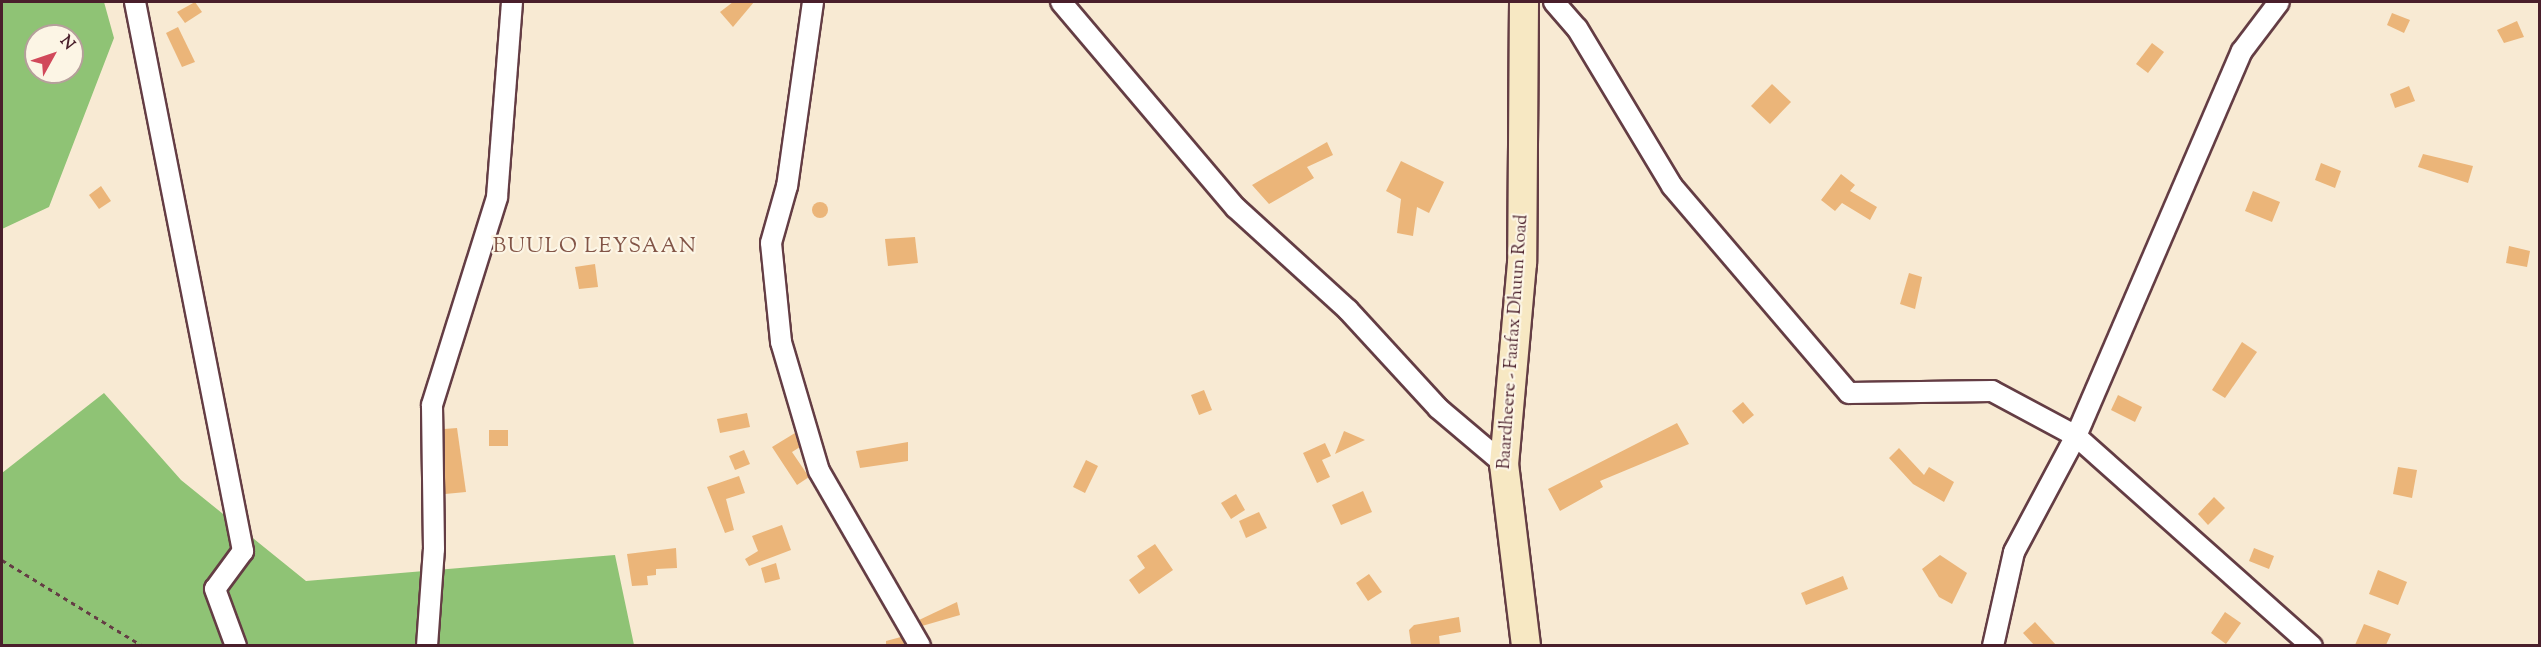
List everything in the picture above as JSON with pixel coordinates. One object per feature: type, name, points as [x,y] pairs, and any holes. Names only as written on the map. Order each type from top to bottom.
[{"type":"main road","name":"Baardheere - Faafax Dhuun Road","points":[[1524,2],[1522,263],[1504,464],[1526,645]]},
{"type":"street","points":[[135,2],[243,551],[215,589],[236,645]]},
{"type":"street","points":[[427,645],[434,549],[432,405],[497,197],[512,2]]},
{"type":"street","points":[[813,2],[787,186],[771,243],[781,342],[819,471],[920,645]]},
{"type":"street","points":[[1061,2],[1236,208],[1348,310],[1438,408],[1504,464]]},
{"type":"street","points":[[1554,2],[1577,28],[1672,186],[1849,393],[1992,391],[2076,436],[2312,645]]},
{"type":"street","points":[[1993,645],[2014,552],[2076,436],[2242,51],[2279,2]]},
{"type":"path","points":[[2,560],[143,645]]},
{"type":"green space","points":[[2,2],[104,2],[114,38],[49,207],[2,229]]},
{"type":"green space","points":[[104,393],[181,480],[306,581],[615,555],[634,645],[2,646],[2,473]]},
{"type":"building","points":[[195,2],[202,12],[185,23],[177,12]]},
{"type":"building","points":[[733,2],[754,2],[733,27],[720,12]]},
{"type":"building","points":[[2392,13],[2410,20],[2404,33],[2387,25]]},
{"type":"building","points":[[2517,21],[2524,37],[2504,43],[2497,30]]},
{"type":"building","points":[[178,27],[195,62],[182,67],[166,33]]},
{"type":"building","points":[[2152,43],[2164,52],[2148,73],[2136,64]]},
{"type":"building","points":[[1772,84],[1791,102],[1770,124],[1751,106]]},
{"type":"building","points":[[2409,86],[2415,101],[2395,108],[2390,94]]},
{"type":"building","points":[[1327,142],[1333,155],[1307,167],[1314,178],[1269,204],[1252,185]]},
{"type":"building","points":[[2423,154],[2473,166],[2468,183],[2418,167]]},
{"type":"building","points":[[1401,161],[1444,182],[1429,213],[1417,207],[1413,236],[1397,233],[1401,199],[1386,191]]},
{"type":"building","points":[[2321,163],[2341,171],[2335,188],[2315,180]]},
{"type":"building","points":[[1841,174],[1855,185],[1850,191],[1877,207],[1870,220],[1842,203],[1835,211],[1821,200]]},
{"type":"building","points":[[101,186],[111,201],[99,209],[89,195]]},
{"type":"building","points":[[2253,191],[2280,202],[2272,222],[2245,211]]},
{"type":"building","points":[[817,202],[823,202],[828,210],[826,216],[817,218],[812,213],[812,207]]},
{"type":"building","points":[[915,237],[918,263],[888,266],[885,239]]},
{"type":"building","points":[[2509,246],[2530,251],[2527,267],[2506,263]]},
{"type":"building","points":[[595,264],[598,287],[579,289],[575,267]]},
{"type":"building","points":[[1909,273],[1922,277],[1915,309],[1900,304]]},
{"type":"building","points":[[2242,342],[2257,352],[2225,398],[2212,390]]},
{"type":"building","points":[[1204,390],[1212,410],[1199,415],[1191,395]]},
{"type":"building","points":[[2118,395],[2142,407],[2135,422],[2111,410]]},
{"type":"building","points":[[1743,402],[1754,415],[1743,424],[1732,411]]},
{"type":"building","points":[[747,413],[750,427],[720,433],[717,419]]},
{"type":"building","points":[[1677,423],[1689,444],[1600,481],[1603,487],[1560,511],[1548,489]]},
{"type":"building","points":[[457,428],[466,492],[445,494],[444,429]]},
{"type":"building","points":[[489,430],[508,430],[508,446],[489,446]]},
{"type":"building","points":[[1344,431],[1365,440],[1335,454]]},
{"type":"building","points":[[795,433],[800,447],[792,452],[809,477],[797,485],[772,447]]},
{"type":"building","points":[[908,442],[908,461],[860,468],[856,451]]},
{"type":"building","points":[[1325,443],[1331,456],[1322,460],[1330,477],[1317,483],[1303,453]]},
{"type":"building","points":[[1899,448],[1924,475],[1929,467],[1954,482],[1944,502],[1913,484],[1889,458]]},
{"type":"building","points":[[744,450],[750,464],[735,470],[729,456]]},
{"type":"building","points":[[1086,460],[1098,466],[1085,493],[1073,487]]},
{"type":"building","points":[[2398,467],[2417,470],[2412,498],[2393,494]]},
{"type":"building","points":[[739,476],[745,493],[726,499],[734,530],[725,533],[707,487]]},
{"type":"building","points":[[1363,491],[1372,512],[1341,525],[1332,505]]},
{"type":"building","points":[[1236,494],[1245,510],[1231,519],[1221,503]]},
{"type":"building","points":[[2214,497],[2225,508],[2208,525],[2198,514]]},
{"type":"building","points":[[1259,512],[1267,528],[1246,538],[1239,521]]},
{"type":"building","points":[[782,525],[791,550],[749,566],[745,559],[758,551],[752,536]]},
{"type":"building","points":[[1155,544],[1173,570],[1139,594],[1129,580],[1145,568],[1137,556]]},
{"type":"building","points":[[676,548],[677,568],[656,569],[656,575],[647,576],[648,585],[632,586],[627,554]]},
{"type":"building","points":[[2254,548],[2274,556],[2269,569],[2249,561]]},
{"type":"building","points":[[1940,555],[1967,573],[1952,604],[1939,597],[1922,569]]},
{"type":"building","points":[[776,563],[780,579],[765,583],[761,568]]},
{"type":"building","points":[[2378,570],[2407,582],[2398,605],[2369,594]]},
{"type":"building","points":[[1369,574],[1382,592],[1368,601],[1356,583]]},
{"type":"building","points":[[1843,576],[1848,589],[1806,605],[1801,593]]},
{"type":"building","points":[[957,602],[960,615],[922,626],[919,620]]},
{"type":"building","points":[[2225,612],[2241,623],[2226,644],[2211,633]]},
{"type":"building","points":[[1459,617],[1461,632],[1439,636],[1440,645],[1411,645],[1409,630],[1414,625]]},
{"type":"building","points":[[2035,622],[2056,645],[2034,645],[2023,633]]},
{"type":"building","points":[[2364,624],[2391,634],[2386,645],[2355,645]]},
{"type":"building","points":[[901,637],[906,645],[886,645],[886,641]]},
{"type":"district","name":"BUULO LEYSAAN","points":[[595,247]]}]
